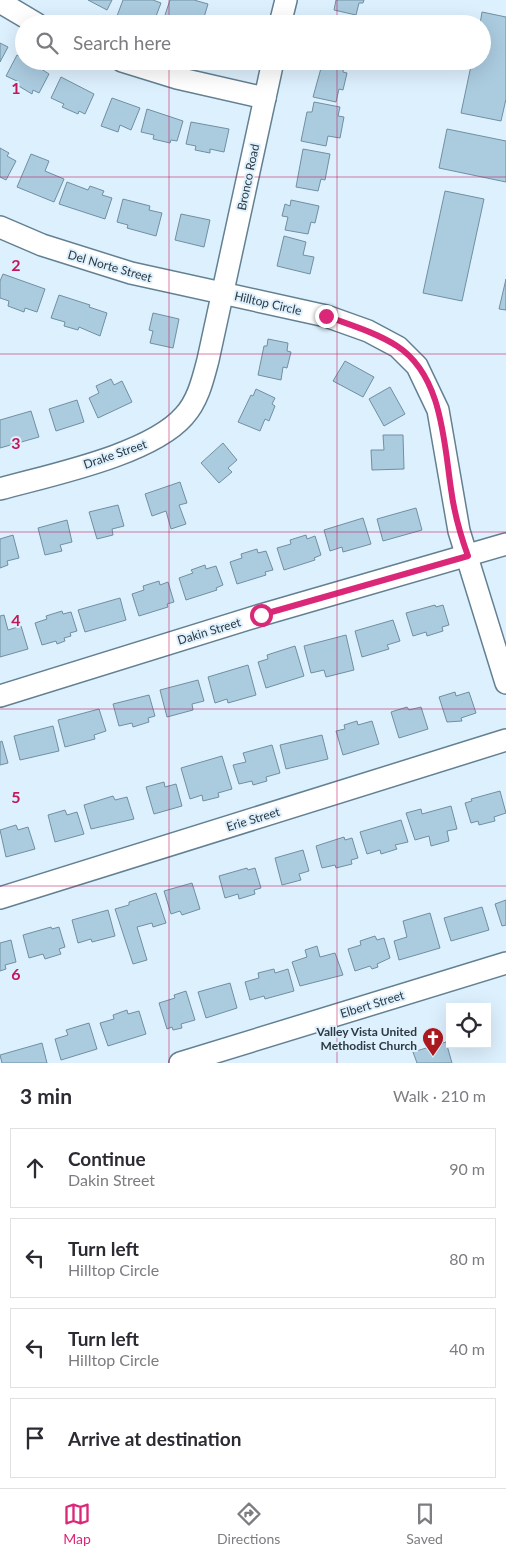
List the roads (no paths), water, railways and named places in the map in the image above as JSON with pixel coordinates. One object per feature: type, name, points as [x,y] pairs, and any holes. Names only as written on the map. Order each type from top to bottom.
[{"type":"street","points":[[282,15],[286,0]]},
{"type":"street","points":[[0,2],[22,15]]},
{"type":"street","points":[[152,70],[178,78],[266,98]]},
{"type":"street","name":"Bronco Road","points":[[223,293],[271,70]]},
{"type":"street","name":"Del Norte Street","points":[[0,227],[42,245],[97,264],[223,293]]},
{"type":"street","name":"Drake Street","points":[[0,489],[137,447],[174,426],[192,406],[203,382],[223,293]]},
{"type":"street","name":"Hilltop Circle","points":[[223,293],[334,319],[368,331],[398,347],[410,358],[430,389],[438,410],[459,530],[506,683]]},
{"type":"street","name":"Dakin Street","points":[[0,696],[289,606],[506,544]]},
{"type":"street","name":"Erie Street","points":[[0,898],[506,740]]},
{"type":"street","name":"Elbert Street","points":[[180,1063],[506,963]]},
{"type":"place","name":"Valley Vista United Methodist Church","points":[[433,1057]]}]
